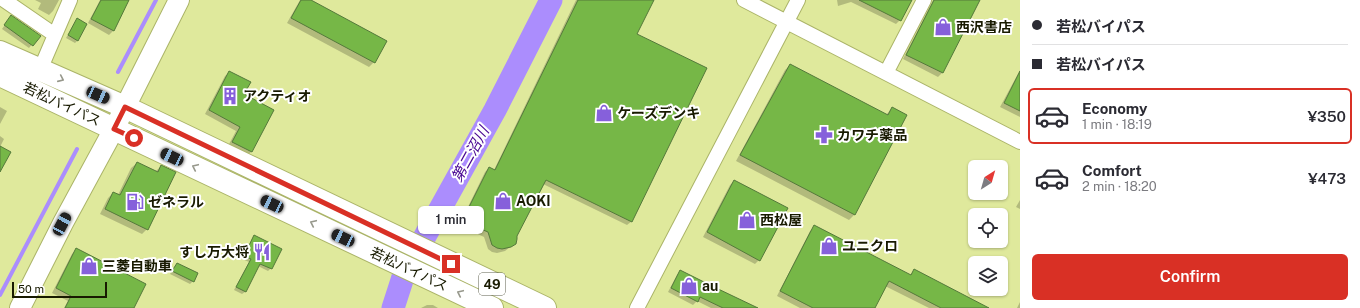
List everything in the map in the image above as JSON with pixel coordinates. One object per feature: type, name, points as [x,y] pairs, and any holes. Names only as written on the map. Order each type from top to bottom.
[{"type":"highway","name":"若松バイパス","points":[[0,52],[125,107],[545,308]]},
{"type":"highway","name":"若松バイパス","points":[[0,75],[492,308]]},
{"type":"main road","points":[[20,308],[62,224],[114,129],[179,0]]},
{"type":"street","points":[[4,0],[55,35]]},
{"type":"street","points":[[40,70],[70,0]]},
{"type":"street","points":[[744,0],[1020,142]]},
{"type":"street","points":[[637,308],[798,0]]},
{"type":"street","points":[[886,73],[924,0]]},
{"type":"building","points":[[101,0],[129,0],[114,31],[91,19]]},
{"type":"building","points":[[301,0],[311,0],[387,41],[375,63],[291,18]]},
{"type":"building","name":"ケーズデンキ","points":[[578,0],[654,0],[637,34],[707,68],[632,222],[546,180],[517,236],[516,244],[502,249],[497,248],[492,245],[488,232],[469,224],[474,214],[467,211],[489,167],[495,170]]},
{"type":"building","points":[[859,0],[912,0],[901,21]]},
{"type":"building","name":"西沢書店","points":[[934,0],[980,0],[943,73],[906,55]]},
{"type":"building","points":[[11,15],[41,36],[33,46],[4,25]]},
{"type":"building","points":[[77,18],[87,24],[78,41],[68,35]]},
{"type":"building","name":"カワチ薬品","points":[[790,64],[888,115],[892,107],[907,115],[855,215],[740,155]]},
{"type":"building","points":[[229,71],[251,82],[244,94],[274,110],[252,152],[232,142],[240,127],[209,110]]},
{"type":"building","points":[[1020,71],[1020,111],[1004,103]]},
{"type":"building","points":[[0,146],[11,152],[0,172]]},
{"type":"building","name":"ゼネラル","points":[[137,162],[158,172],[161,165],[176,172],[148,230],[105,209],[113,192],[120,195]]},
{"type":"building","name":"西松屋","points":[[734,180],[788,208],[760,261],[707,232]]},
{"type":"building","name":"ユニクロ","points":[[814,225],[911,275],[914,269],[989,308],[941,308],[889,281],[875,308],[813,308],[780,291]]},
{"type":"building","points":[[254,235],[282,249],[272,269],[260,264],[246,292],[236,287],[251,259],[244,256]]},
{"type":"building","name":"三菱自動車","points":[[76,248],[146,284],[134,308],[65,308],[71,296],[56,288]]},
{"type":"building","points":[[177,263],[198,273],[194,282],[172,271]]},
{"type":"building","points":[[680,270],[758,308],[723,308],[700,297],[698,302],[671,288]]},
{"type":"waterway","points":[[118,72],[156,0]]},
{"type":"waterway","name":"第二沼川","points":[[393,308],[404,274],[495,110],[551,0]]},
{"type":"waterway","points":[[0,295],[77,149]]},
{"type":"place","name":"西沢書店","points":[[943,27]]},
{"type":"place","name":"アクティオ","points":[[230,96]]},
{"type":"place","name":"ケーズデンキ","points":[[604,113]]},
{"type":"place","name":"カワチ薬品","points":[[824,135]]},
{"type":"place","name":"AOKI","points":[[503,201]]},
{"type":"place","name":"ゼネラル","points":[[135,202]]},
{"type":"place","name":"西松屋","points":[[747,220]]},
{"type":"place","name":"ユニクロ","points":[[829,246]]},
{"type":"place","name":"すし万大将","points":[[262,252]]},
{"type":"place","name":"三菱自動車","points":[[89,266]]},
{"type":"place","name":"au","points":[[689,286]]},
{"type":"route","points":[[134,138],[114,129],[125,107],[451,264]]}]
